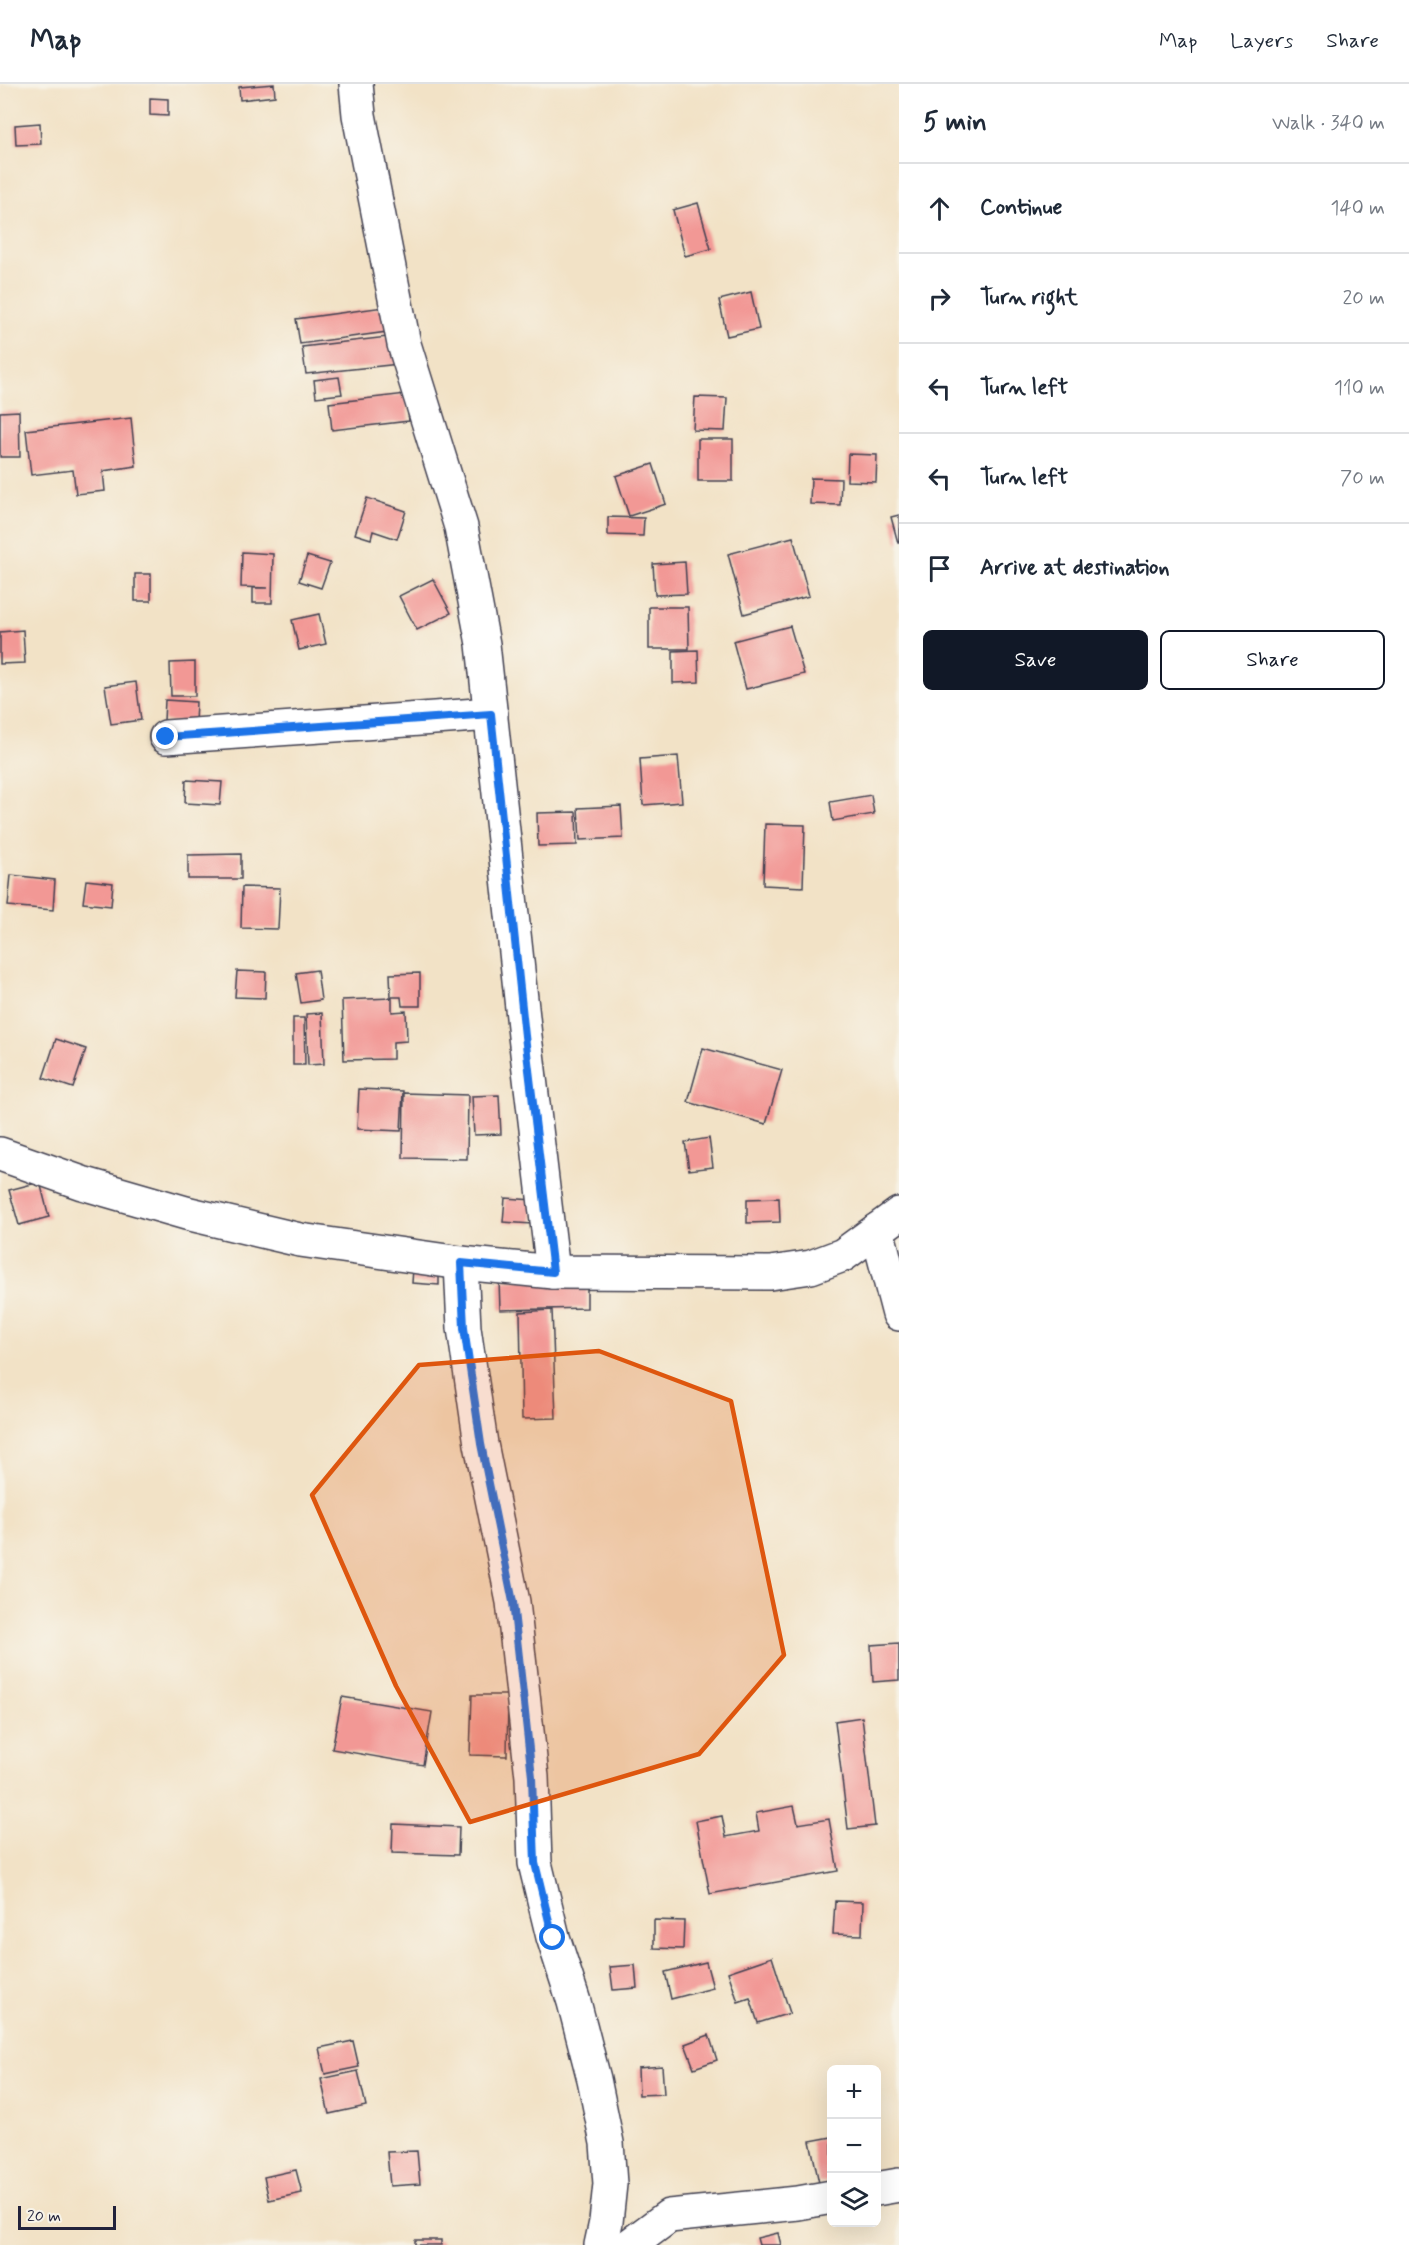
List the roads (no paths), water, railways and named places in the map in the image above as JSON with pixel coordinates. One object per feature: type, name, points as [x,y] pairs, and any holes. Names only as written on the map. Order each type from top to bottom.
[{"type":"street","points":[[356,84],[358,115],[404,344],[461,526],[483,644],[523,1024],[553,1272]]},
{"type":"street","points":[[166,737],[491,714]]},
{"type":"street","points":[[0,1154],[82,1183],[186,1213],[300,1240],[461,1263],[553,1272],[770,1273],[811,1267],[843,1255],[888,1222],[899,1314]]},
{"type":"street","points":[[461,1263],[464,1328],[481,1444],[513,1602],[532,1777],[535,1863],[553,1938],[580,2024],[607,2143],[610,2184],[601,2245]]},
{"type":"street","points":[[881,2188],[899,2185]]},
{"type":"street","points":[[630,2245],[669,2216],[798,2203],[827,2198]]}]
